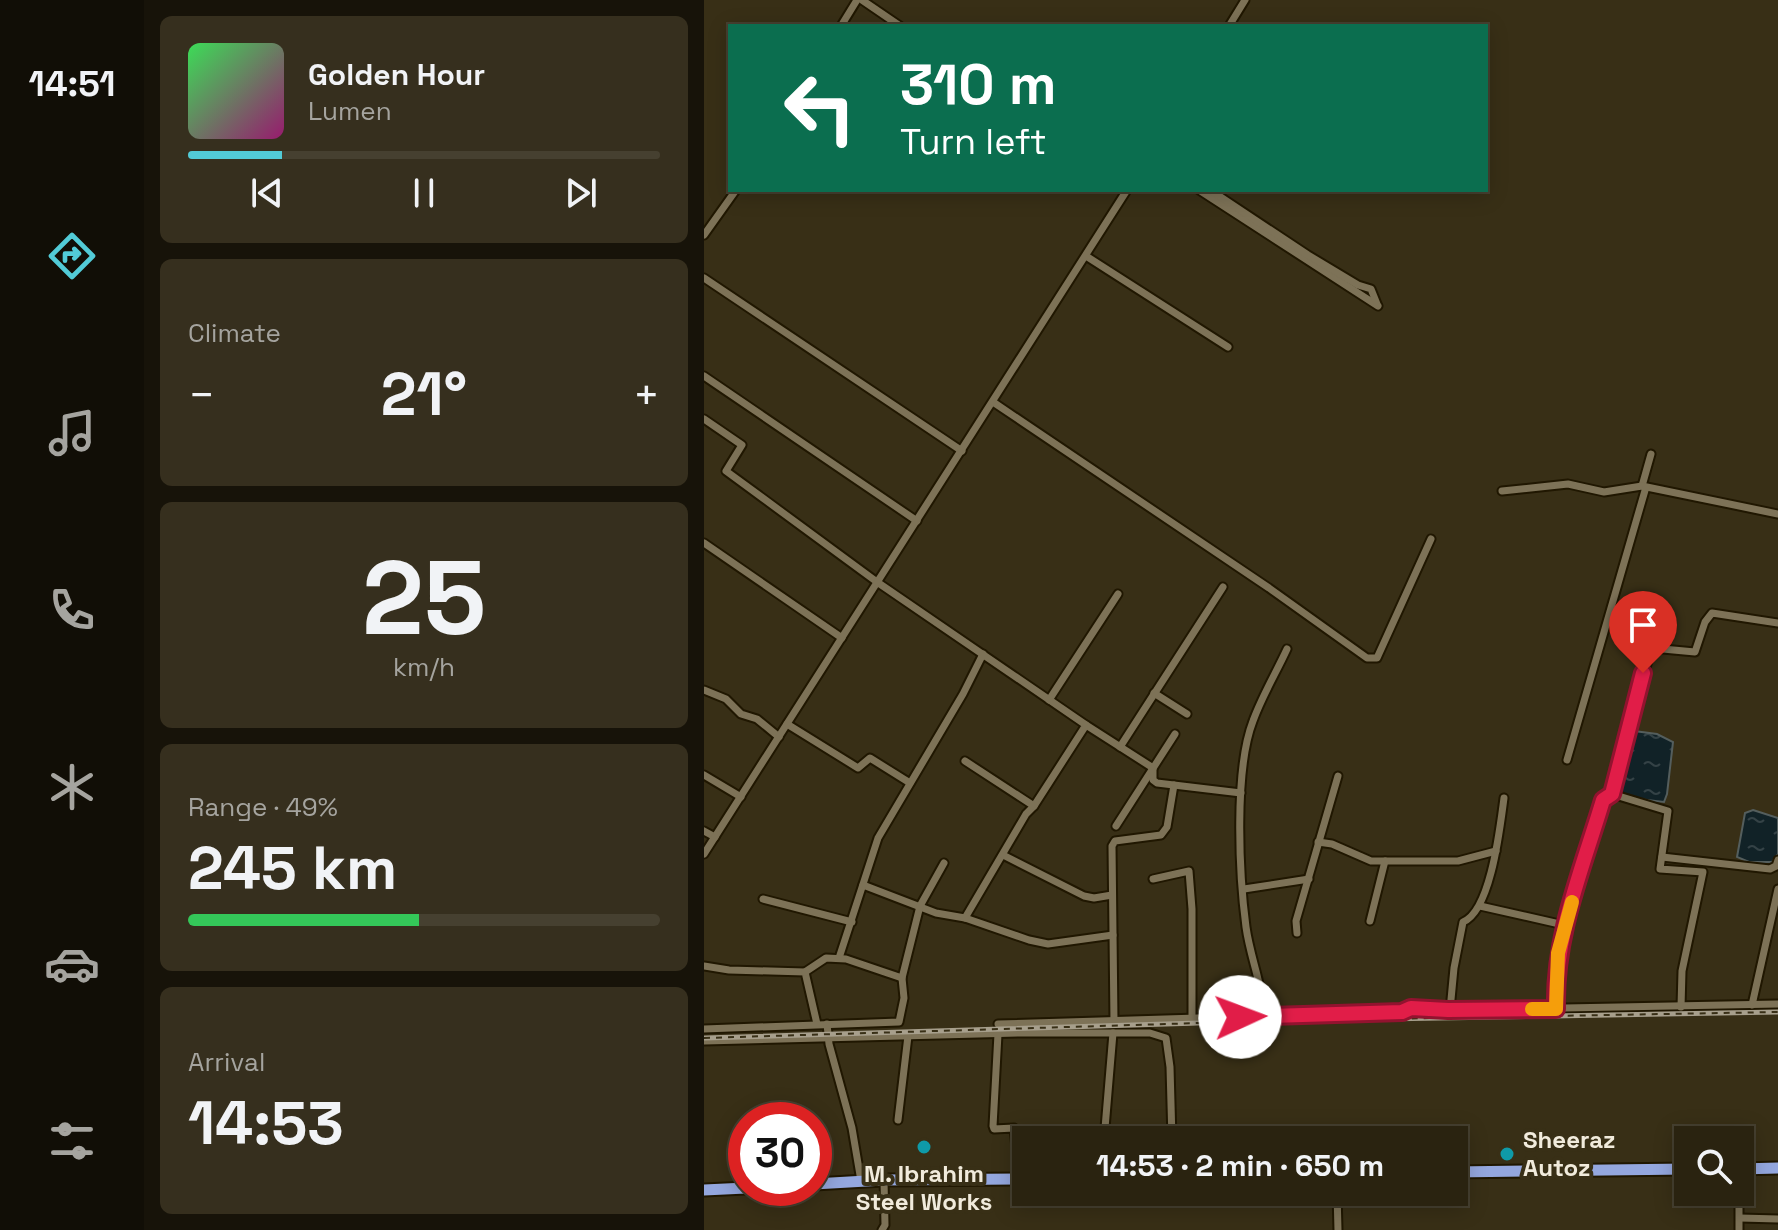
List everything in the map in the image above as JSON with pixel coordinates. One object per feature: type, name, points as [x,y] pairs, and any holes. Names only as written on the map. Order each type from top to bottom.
[{"type":"highway","points":[[1754,1169],[1778,1168]]},
{"type":"highway","points":[[1468,1172],[1674,1169]]},
{"type":"highway","points":[[832,1183],[1012,1179]]},
{"type":"highway","points":[[704,1190],[728,1189]]},
{"type":"street","points":[[842,24],[859,0],[897,24]]},
{"type":"street","points":[[1230,24],[1245,0]]},
{"type":"street","points":[[704,235],[735,192]]},
{"type":"street","points":[[704,854],[710,839],[741,797],[1126,192]]},
{"type":"street","points":[[1202,192],[1378,306],[1371,289],[1358,285],[1308,255],[1213,192]]},
{"type":"street","points":[[1086,256],[1228,347]]},
{"type":"street","points":[[704,278],[962,451]]},
{"type":"street","points":[[704,376],[917,521]]},
{"type":"street","points":[[993,402],[1269,588],[1367,658],[1377,658],[1431,539]]},
{"type":"street","points":[[704,419],[742,445],[726,471],[877,582],[1153,769]]},
{"type":"street","points":[[1567,760],[1651,454]]},
{"type":"street","points":[[1502,491],[1568,484],[1604,492],[1644,486],[1778,514]]},
{"type":"street","points":[[704,543],[842,638]]},
{"type":"street","points":[[1120,747],[1223,587]]},
{"type":"street","points":[[1049,700],[1118,594]]},
{"type":"street","points":[[1556,1009],[1555,975],[1564,925],[1603,800],[1612,794],[1652,648],[1695,652],[1705,622],[1712,613],[1778,623]]},
{"type":"street","points":[[1264,1016],[1246,927],[1241,793],[1244,756],[1252,722],[1287,649]]},
{"type":"street","points":[[839,958],[878,838],[963,694],[983,654]]},
{"type":"street","points":[[704,690],[726,699],[741,714],[757,719],[779,737]]},
{"type":"street","points":[[1154,693],[1187,714]]},
{"type":"street","points":[[787,724],[858,768],[870,758],[910,783]]},
{"type":"street","points":[[965,918],[1026,814],[1086,725]]},
{"type":"street","points":[[1116,826],[1175,734]]},
{"type":"street","points":[[965,761],[1034,806]]},
{"type":"street","points":[[1153,769],[1153,780],[1241,793]]},
{"type":"street","points":[[704,775],[741,797]]},
{"type":"street","points":[[1297,933],[1296,921],[1338,776]]},
{"type":"street","points":[[1114,1021],[1112,846],[1115,841],[1161,835],[1167,827],[1174,785]]},
{"type":"street","points":[[1612,794],[1668,811],[1660,869],[1703,872],[1682,971],[1681,1007]]},
{"type":"street","points":[[1450,1010],[1463,922],[1470,919],[1480,906],[1496,851],[1504,798]]},
{"type":"street","points":[[704,831],[710,839]]},
{"type":"street","points":[[1318,842],[1332,844],[1371,861],[1458,861],[1496,851]]},
{"type":"street","points":[[1003,855],[1084,896],[1112,895]]},
{"type":"street","points":[[1662,857],[1770,869],[1776,866],[1778,860]]},
{"type":"street","points":[[1370,921],[1385,861]]},
{"type":"street","points":[[704,1029],[899,1022],[904,998],[902,978],[920,906],[944,863]]},
{"type":"street","points":[[1153,879],[1189,871],[1192,1019]]},
{"type":"street","points":[[1244,889],[1309,879]]},
{"type":"street","points":[[863,885],[920,906],[1048,944],[1113,935]]},
{"type":"street","points":[[1752,1005],[1778,889]]},
{"type":"street","points":[[763,899],[852,922]]},
{"type":"street","points":[[1480,906],[1564,925]]},
{"type":"street","points":[[704,966],[729,970],[805,972],[816,962],[839,958],[902,978]]},
{"type":"street","points":[[805,972],[817,1024]]},
{"type":"street","points":[[998,1024],[1402,1012],[1411,1008],[1556,1009],[1778,1004]]},
{"type":"street","points":[[827,1024],[852,1128],[861,1181]]},
{"type":"street","points":[[1105,1126],[1113,1033]]},
{"type":"street","points":[[704,1041],[1150,1033],[1166,1038],[1172,1126]]},
{"type":"street","points":[[998,1034],[993,1126],[994,1129],[1012,1128]]},
{"type":"street","points":[[898,1120],[908,1036]]},
{"type":"street","points":[[882,1230],[885,1225],[884,1180]]},
{"type":"street","points":[[1337,1206],[1338,1230]]},
{"type":"street","points":[[1739,1206],[1739,1230]]},
{"type":"street","points":[[1740,1218],[1778,1219]]},
{"type":"water","points":[[1634,731],[1657,734],[1673,742],[1664,802],[1630,798],[1618,793],[1629,737]]},
{"type":"water","points":[[1753,810],[1778,818],[1778,854],[1772,862],[1749,862],[1737,857],[1745,813]]},
{"type":"railway","points":[[704,1038],[1266,1021],[1778,1012]]},
{"type":"slow traffic","points":[[1532,1009],[1556,1009],[1558,953],[1572,902]]},
{"type":"place","name":"M. Ibrahim Steel Works","points":[[924,1147]]},
{"type":"place","name":"Sheeraz Autoz","points":[[1507,1154]]},
{"type":"route","points":[[1240,1017],[1402,1012],[1411,1008],[1556,1009],[1555,975],[1564,925],[1603,800],[1612,794],[1643,673]]}]
